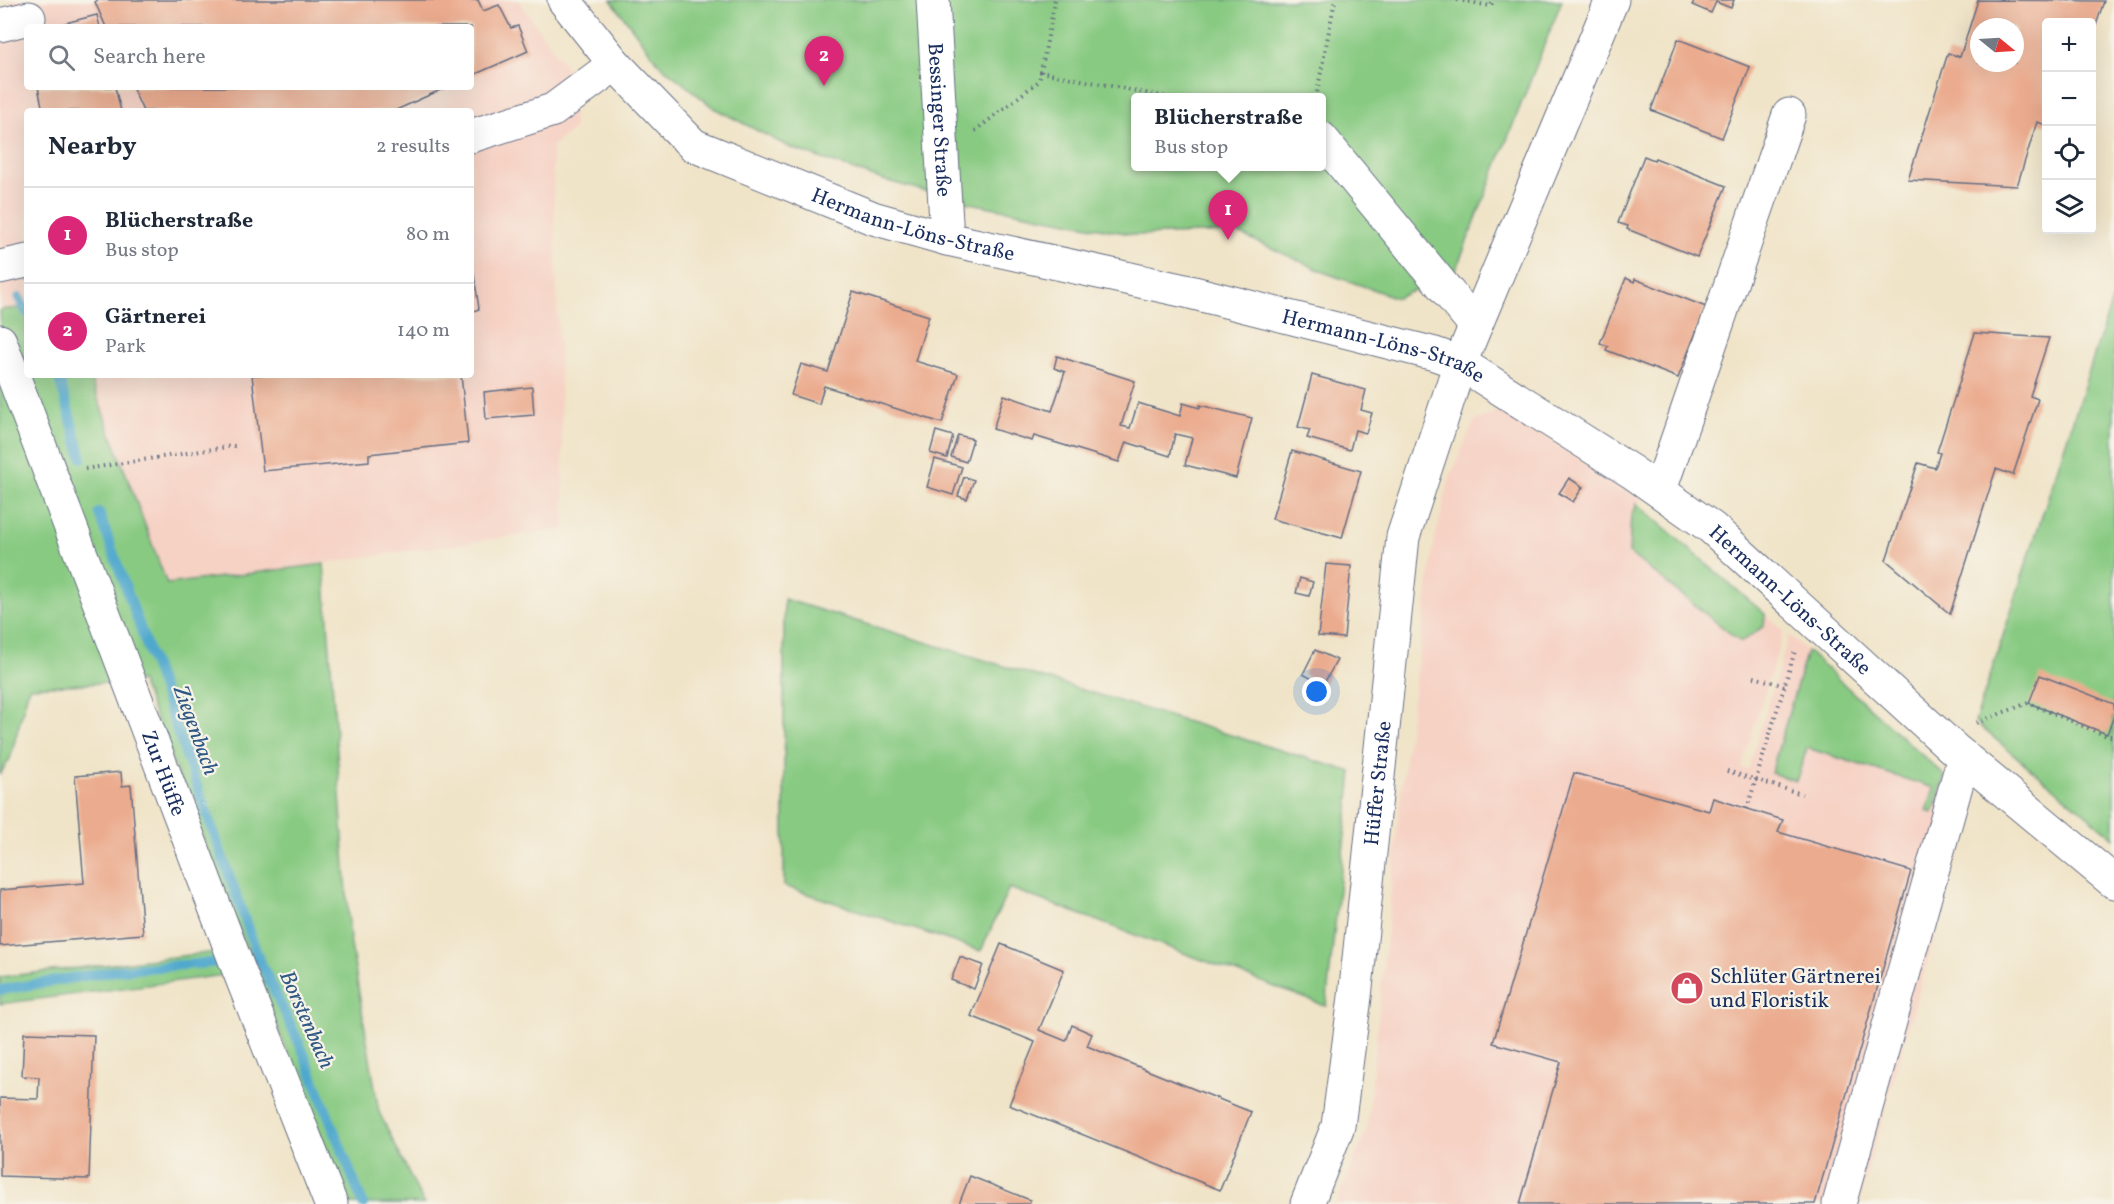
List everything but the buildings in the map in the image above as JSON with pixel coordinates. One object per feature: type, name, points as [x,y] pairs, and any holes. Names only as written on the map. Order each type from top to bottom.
[{"type":"street","name":"Hermann-Löns-Straße","points":[[564,0],[615,64],[693,145],[873,218],[947,239],[1190,292],[1435,354],[1460,363],[1660,490],[1712,528],[1959,753],[2114,882]]},
{"type":"street","name":"Bessinger Straße","points":[[933,0],[947,239]]},
{"type":"street","name":"Hüffer Straße","points":[[1307,1204],[1338,1126],[1355,997],[1403,537],[1460,363],[1612,0]]},
{"type":"street","points":[[474,135],[553,110],[615,64]]},
{"type":"street","points":[[1660,490],[1789,115]]},
{"type":"street","points":[[1326,144],[1475,326]]},
{"type":"street","points":[[0,267],[24,262]]},
{"type":"street","name":"Zur Hüffe","points":[[0,341],[49,474],[331,1204]]},
{"type":"street","points":[[1839,1204],[1959,753]]},
{"type":"path","points":[[941,156],[1039,81],[1055,0]]},
{"type":"path","points":[[1317,93],[1335,0]]},
{"type":"path","points":[[1457,0],[1491,6],[1492,0]]},
{"type":"path","points":[[1041,72],[1146,93]]},
{"type":"path","points":[[49,474],[239,445]]},
{"type":"path","points":[[1747,809],[1806,616]]},
{"type":"path","points":[[1754,677],[1785,686]]},
{"type":"path","points":[[1959,753],[1978,721],[2028,703],[2107,736],[2114,736]]},
{"type":"path","points":[[1727,771],[1802,794]]},
{"type":"shaded area","points":[[11,0],[518,0],[571,74],[574,129],[552,146],[565,529],[167,585],[90,378],[474,378],[474,108],[24,108],[24,307],[0,310],[0,14],[9,12]]},
{"type":"shaded area","points":[[1500,411],[1520,419],[1642,499],[1637,504],[1629,553],[1740,642],[1764,626],[1765,614],[1784,631],[1741,768],[1748,769],[1789,635],[1807,651],[1771,773],[1806,748],[1934,788],[1927,811],[1941,790],[1970,813],[1858,1204],[1336,1204],[1367,1128],[1401,790],[1435,538],[1450,477],[1474,421]]},
{"type":"green space","points":[[611,0],[1562,0],[1455,272],[1397,298],[1326,273],[1236,232],[1135,235],[970,203],[883,180],[791,148],[714,108],[659,64]]},
{"type":"green space","points":[[2114,294],[2114,838],[1975,722]]},
{"type":"green space","points":[[24,307],[24,378],[90,378],[167,584],[324,564],[350,939],[379,1112],[424,1204],[347,1204],[141,681],[29,687],[10,759],[0,774],[0,310]]},
{"type":"green space","points":[[1637,504],[1765,614],[1764,626],[1741,642],[1629,553],[1631,516]]},
{"type":"green space","points":[[784,599],[1352,772],[1326,1006],[1009,888],[981,951],[784,886]]},
{"type":"green space","points":[[1807,651],[1945,776],[1933,813],[1927,811],[1934,788],[1807,748],[1796,781],[1771,773]]},
{"type":"green space","points":[[224,951],[233,974],[0,1004],[0,977]]},
{"type":"waterway","name":"Ziegenbach","points":[[19,298],[24,307]]},
{"type":"waterway","name":"Ziegenbach","points":[[59,378],[82,458]]},
{"type":"waterway","name":"Ziegenbach","points":[[99,513],[259,959]]},
{"type":"waterway","name":"Ziegenbach","points":[[0,990],[120,970],[259,959],[302,1049],[363,1204]]},
{"type":"place","name":"Gärtnerei","points":[[824,86]]},
{"type":"place","name":"Blücherstraße","points":[[1228,240]]},
{"type":"place","name":"Schlüter Gärtnerei und Floristik","points":[[1687,988]]},
{"type":"water label","name":"Borstenbach","points":[[308,1019]]}]
